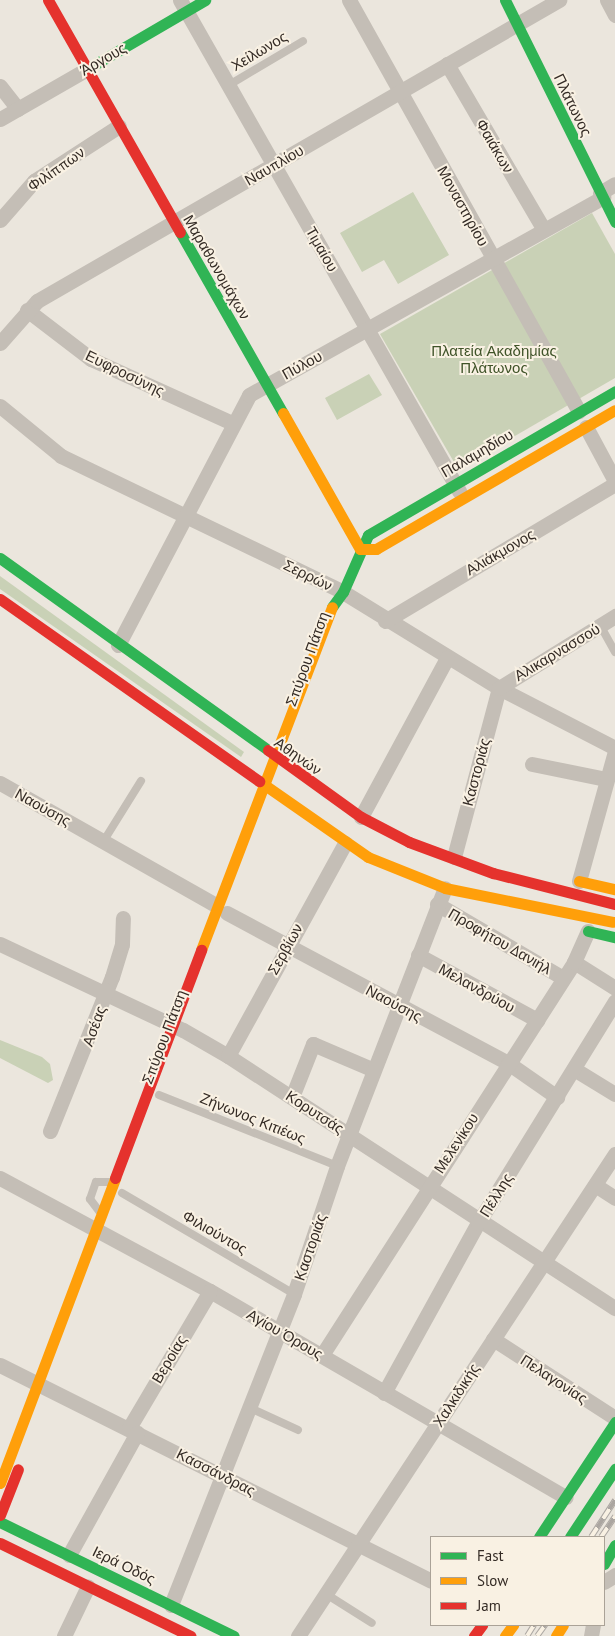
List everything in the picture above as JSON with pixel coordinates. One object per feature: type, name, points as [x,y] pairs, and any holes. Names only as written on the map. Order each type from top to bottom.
[{"type":"main road","name":"Μαραθωνομάχων","points":[[48,0],[360,549]]},
{"type":"main road","name":"Άργους","points":[[87,69],[183,6],[205,0]]},
{"type":"main road","name":"Πλάτωνος","points":[[504,0],[615,222]]},
{"type":"main road","name":"Παλαμηδίου","points":[[343,592],[360,549],[368,535],[615,390]]},
{"type":"main road","points":[[360,549],[376,549],[615,410]]},
{"type":"main road","name":"Αθηνών","points":[[0,558],[279,761],[361,817],[454,857],[509,878],[615,904]]},
{"type":"main road","name":"Σπύρου Πάτση","points":[[0,1515],[43,1386],[101,1225],[113,1182],[178,1027],[268,791],[329,610],[343,592]]},
{"type":"main road","points":[[0,600],[268,791],[345,843],[395,870],[445,888],[615,923]]},
{"type":"main road","points":[[454,857],[615,889]]},
{"type":"main road","points":[[495,898],[588,931],[615,938]]},
{"type":"main road","name":"Σπύρου Πάτση","points":[[101,1225],[122,1193],[158,1095],[178,1027]]},
{"type":"main road","name":"Σπύρου Πάτση","points":[[0,1482],[43,1386]]},
{"type":"main road","points":[[540,1536],[615,1422]]},
{"type":"main road","points":[[571,1536],[615,1469]]},
{"type":"main road","name":"Ιερά Οδός","points":[[0,1522],[234,1636]]},
{"type":"main road","points":[[0,1543],[191,1636]]},
{"type":"main road","points":[[605,1562],[615,1545]]},
{"type":"street","name":"Μοναστηρίου","points":[[349,0],[579,412]]},
{"type":"street","name":"Ναυπλίου","points":[[0,342],[27,310],[559,0]]},
{"type":"street","points":[[607,0],[615,15]]},
{"type":"street","name":"Τιμαίου","points":[[183,6],[368,328],[463,499]]},
{"type":"street","name":"Φαιάκων","points":[[447,64],[543,228]]},
{"type":"street","name":"Άργους","points":[[0,119],[87,69]]},
{"type":"street","points":[[0,86],[18,108]]},
{"type":"street","name":"Φιλίππων","points":[[0,220],[34,182],[119,126]]},
{"type":"street","name":"Πύλου","points":[[118,645],[186,516],[232,423],[249,395],[492,258],[601,195],[615,184]]},
{"type":"street","name":"Ευφροσύνης","points":[[27,310],[91,358],[232,423]]},
{"type":"street","name":"Σερρών","points":[[0,406],[61,456],[343,592],[385,622],[446,658],[615,749]]},
{"type":"street","points":[[586,427],[615,483]]},
{"type":"street","name":"Αλιάκμονος","points":[[385,622],[615,483]]},
{"type":"street","name":"Αλικαρνασσού","points":[[499,688],[615,616]]},
{"type":"street","points":[[361,817],[446,658]]},
{"type":"street","name":"Καστοριάς","points":[[454,857],[499,688]]},
{"type":"street","points":[[580,881],[615,749]]},
{"type":"street","points":[[532,764],[606,779]]},
{"type":"street","name":"Ναούσης","points":[[0,783],[222,909],[398,1006],[508,1063],[557,1097]]},
{"type":"street","name":"Σερβίων","points":[[228,1056],[287,944],[345,843]]},
{"type":"street","name":"Καστοριάς","points":[[171,1605],[247,1406],[294,1294],[337,1166],[352,1136],[398,1006],[437,904],[445,888]]},
{"type":"street","name":"Προφήτου Δανιήλ","points":[[437,904],[563,978]]},
{"type":"street","name":"Ασέας","points":[[50,1131],[105,997],[121,951],[123,918]]},
{"type":"street","name":"Μελενίκου","points":[[322,1355],[427,1187],[574,962],[588,931]]},
{"type":"street","name":"Κορυτσάς","points":[[0,944],[105,997],[178,1027],[228,1056],[352,1136],[478,1222],[615,1308]]},
{"type":"street","name":"Μελανδρύου","points":[[418,955],[536,1020]]},
{"type":"street","name":"Προφήτου Δανιήλ","points":[[574,962],[615,988]]},
{"type":"street","name":"Πέλλης","points":[[384,1393],[478,1222],[615,1001]]},
{"type":"street","points":[[292,1097],[313,1044],[374,1070]]},
{"type":"street","points":[[574,1069],[615,1094]]},
{"type":"street","name":"Χαλκιδικής","points":[[298,1636],[361,1544],[437,1424],[615,1154]]},
{"type":"street","name":"Αγίου Όρους","points":[[0,1178],[101,1225],[278,1332],[322,1355],[566,1498]]},
{"type":"street","points":[[595,1185],[615,1198]]},
{"type":"street","name":"Βεροίας","points":[[69,1555],[133,1430],[210,1291]]},
{"type":"street","name":"Πελαγονίας","points":[[493,1339],[615,1418]]},
{"type":"street","name":"Κασσάνδρας","points":[[0,1365],[361,1544],[430,1580]]},
{"type":"street","points":[[64,1636],[88,1586]]},
{"type":"lane","name":"Χείλωνος","points":[[229,85],[303,40]]},
{"type":"lane","points":[[600,625],[615,652]]},
{"type":"lane","points":[[103,842],[141,781]]},
{"type":"lane","name":"Ζήνωνος Κιτιέως","points":[[158,1095],[337,1166]]},
{"type":"lane","points":[[101,1225],[90,1199],[96,1182],[113,1182]]},
{"type":"lane","name":"Φιλιούντος","points":[[122,1193],[294,1294]]},
{"type":"lane","points":[[247,1406],[298,1430]]},
{"type":"lane","points":[[326,1594],[372,1623]]},
{"type":"green space","points":[[413,192],[449,255],[398,284],[384,260],[362,272],[340,233]]},
{"type":"green space","name":"Πλατεία Ακαδημίας Πλάτωνος","points":[[592,213],[615,254],[615,378],[458,469],[380,334]]},
{"type":"green space","points":[[369,374],[382,395],[337,420],[325,398]]},
{"type":"green space","points":[[0,576],[244,752],[241,757],[0,589]]},
{"type":"green space","points":[[0,1040],[42,1057],[50,1064],[53,1080],[48,1083],[0,1058]]},
{"type":"railway","points":[[592,1536],[615,1500]]},
{"type":"railway","points":[[602,1536],[615,1516]]},
{"type":"railway","points":[[527,1636],[533,1626]]},
{"type":"railway","points":[[537,1636],[544,1626]]},
{"type":"traffic: fast","points":[[87,69],[205,0]]},
{"type":"traffic: fast","points":[[505,0],[615,222]]},
{"type":"traffic: fast","points":[[180,232],[283,413]]},
{"type":"traffic: fast","points":[[332,607],[343,592],[368,535],[615,391]]},
{"type":"traffic: fast","points":[[0,558],[268,750]]},
{"type":"traffic: fast","points":[[588,931],[615,937]]},
{"type":"traffic: fast","points":[[540,1536],[615,1422]]},
{"type":"traffic: fast","points":[[571,1536],[615,1469]]},
{"type":"traffic: fast","points":[[0,1522],[234,1636]]},
{"type":"traffic: fast","points":[[605,1562],[615,1545]]},
{"type":"traffic: slow","points":[[360,549],[376,549],[615,410]]},
{"type":"traffic: slow","points":[[283,413],[360,549]]},
{"type":"traffic: slow","points":[[201,950],[332,607]]},
{"type":"traffic: slow","points":[[259,781],[368,857],[445,888],[613,922]]},
{"type":"traffic: slow","points":[[579,881],[615,889]]},
{"type":"traffic: slow","points":[[0,1483],[115,1178]]},
{"type":"traffic: slow","points":[[505,1636],[512,1626]]},
{"type":"traffic: slow","points":[[556,1636],[562,1626]]},
{"type":"traffic: jam","points":[[48,0],[180,232]]},
{"type":"traffic: jam","points":[[0,599],[259,781]]},
{"type":"traffic: jam","points":[[268,750],[361,817],[409,842],[493,873],[615,904]]},
{"type":"traffic: jam","points":[[115,1178],[201,950]]},
{"type":"traffic: jam","points":[[0,1515],[18,1469]]},
{"type":"traffic: jam","points":[[0,1543],[191,1636]]},
{"type":"traffic: jam","points":[[474,1636],[481,1626]]}]
